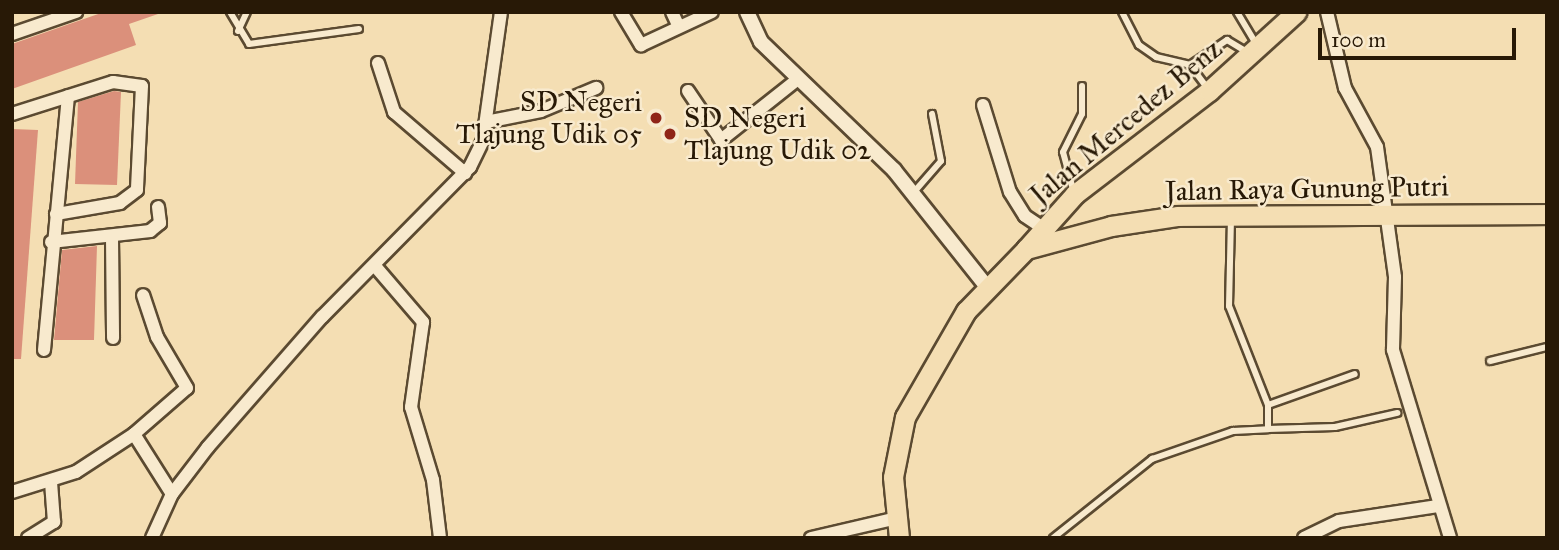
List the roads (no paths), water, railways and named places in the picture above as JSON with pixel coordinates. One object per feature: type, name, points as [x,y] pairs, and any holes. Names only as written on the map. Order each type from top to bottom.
[{"type":"main road","name":"Jalan Mercedez Benz","points":[[1026,249],[1075,194],[1209,91],[1296,12]]},
{"type":"main road","name":"Jalan Raya Gunung Putri","points":[[899,538],[893,477],[905,417],[938,354],[987,287],[1026,249],[1111,226],[1231,214],[1547,214]]},
{"type":"street","points":[[12,34],[76,12]]},
{"type":"street","points":[[152,538],[172,494],[304,337],[465,173],[486,122],[501,12]]},
{"type":"street","points":[[621,12],[641,45],[678,25],[712,12]]},
{"type":"street","points":[[672,12],[678,25]]},
{"type":"street","points":[[747,12],[761,42],[914,192],[987,287]]},
{"type":"street","points":[[1327,12],[1345,88],[1373,132],[1395,277],[1393,350],[1438,506],[1450,538]]},
{"type":"street","points":[[378,63],[394,113],[465,173]]},
{"type":"street","points":[[688,91],[721,140],[798,79]]},
{"type":"street","points":[[12,114],[113,82],[138,82],[143,90],[142,175],[137,190],[120,203],[56,214]]},
{"type":"street","points":[[486,122],[541,110],[596,88]]},
{"type":"street","points":[[44,350],[51,242],[68,96]]},
{"type":"street","points":[[982,105],[1010,192],[1024,216],[1043,228]]},
{"type":"street","points":[[51,242],[112,238],[155,229],[160,223],[158,207]]},
{"type":"street","points":[[112,238],[113,338]]},
{"type":"street","points":[[375,266],[423,322],[411,407],[433,480],[440,538]]},
{"type":"street","points":[[12,492],[51,482],[89,466],[134,434],[187,388],[157,337],[143,295]]},
{"type":"street","points":[[134,434],[172,494]]},
{"type":"street","points":[[28,538],[54,522],[51,482]]},
{"type":"street","points":[[1304,538],[1339,521],[1438,506]]},
{"type":"street","points":[[811,538],[897,518]]},
{"type":"lane","points":[[230,12],[245,42],[259,45],[359,29]]},
{"type":"lane","points":[[238,31],[247,12]]},
{"type":"lane","points":[[1122,12],[1145,50],[1190,65],[1209,91]]},
{"type":"lane","points":[[1237,12],[1254,51]]},
{"type":"lane","points":[[1190,65],[1227,40],[1254,51]]},
{"type":"lane","points":[[1075,194],[1063,152],[1082,114],[1082,86]]},
{"type":"lane","points":[[914,192],[942,161],[932,114]]},
{"type":"lane","points":[[1231,214],[1229,306],[1268,405],[1268,429]]},
{"type":"lane","points":[[1490,360],[1547,347]]},
{"type":"lane","points":[[1268,405],[1355,374]]},
{"type":"lane","points":[[1053,538],[1152,460],[1233,431],[1335,427],[1397,413]]},
{"type":"place","name":"SD Negeri Tlajung Udik 05","points":[[656,118]]},
{"type":"place","name":"SD Negeri Tlajung Udik 02","points":[[670,134]]}]
